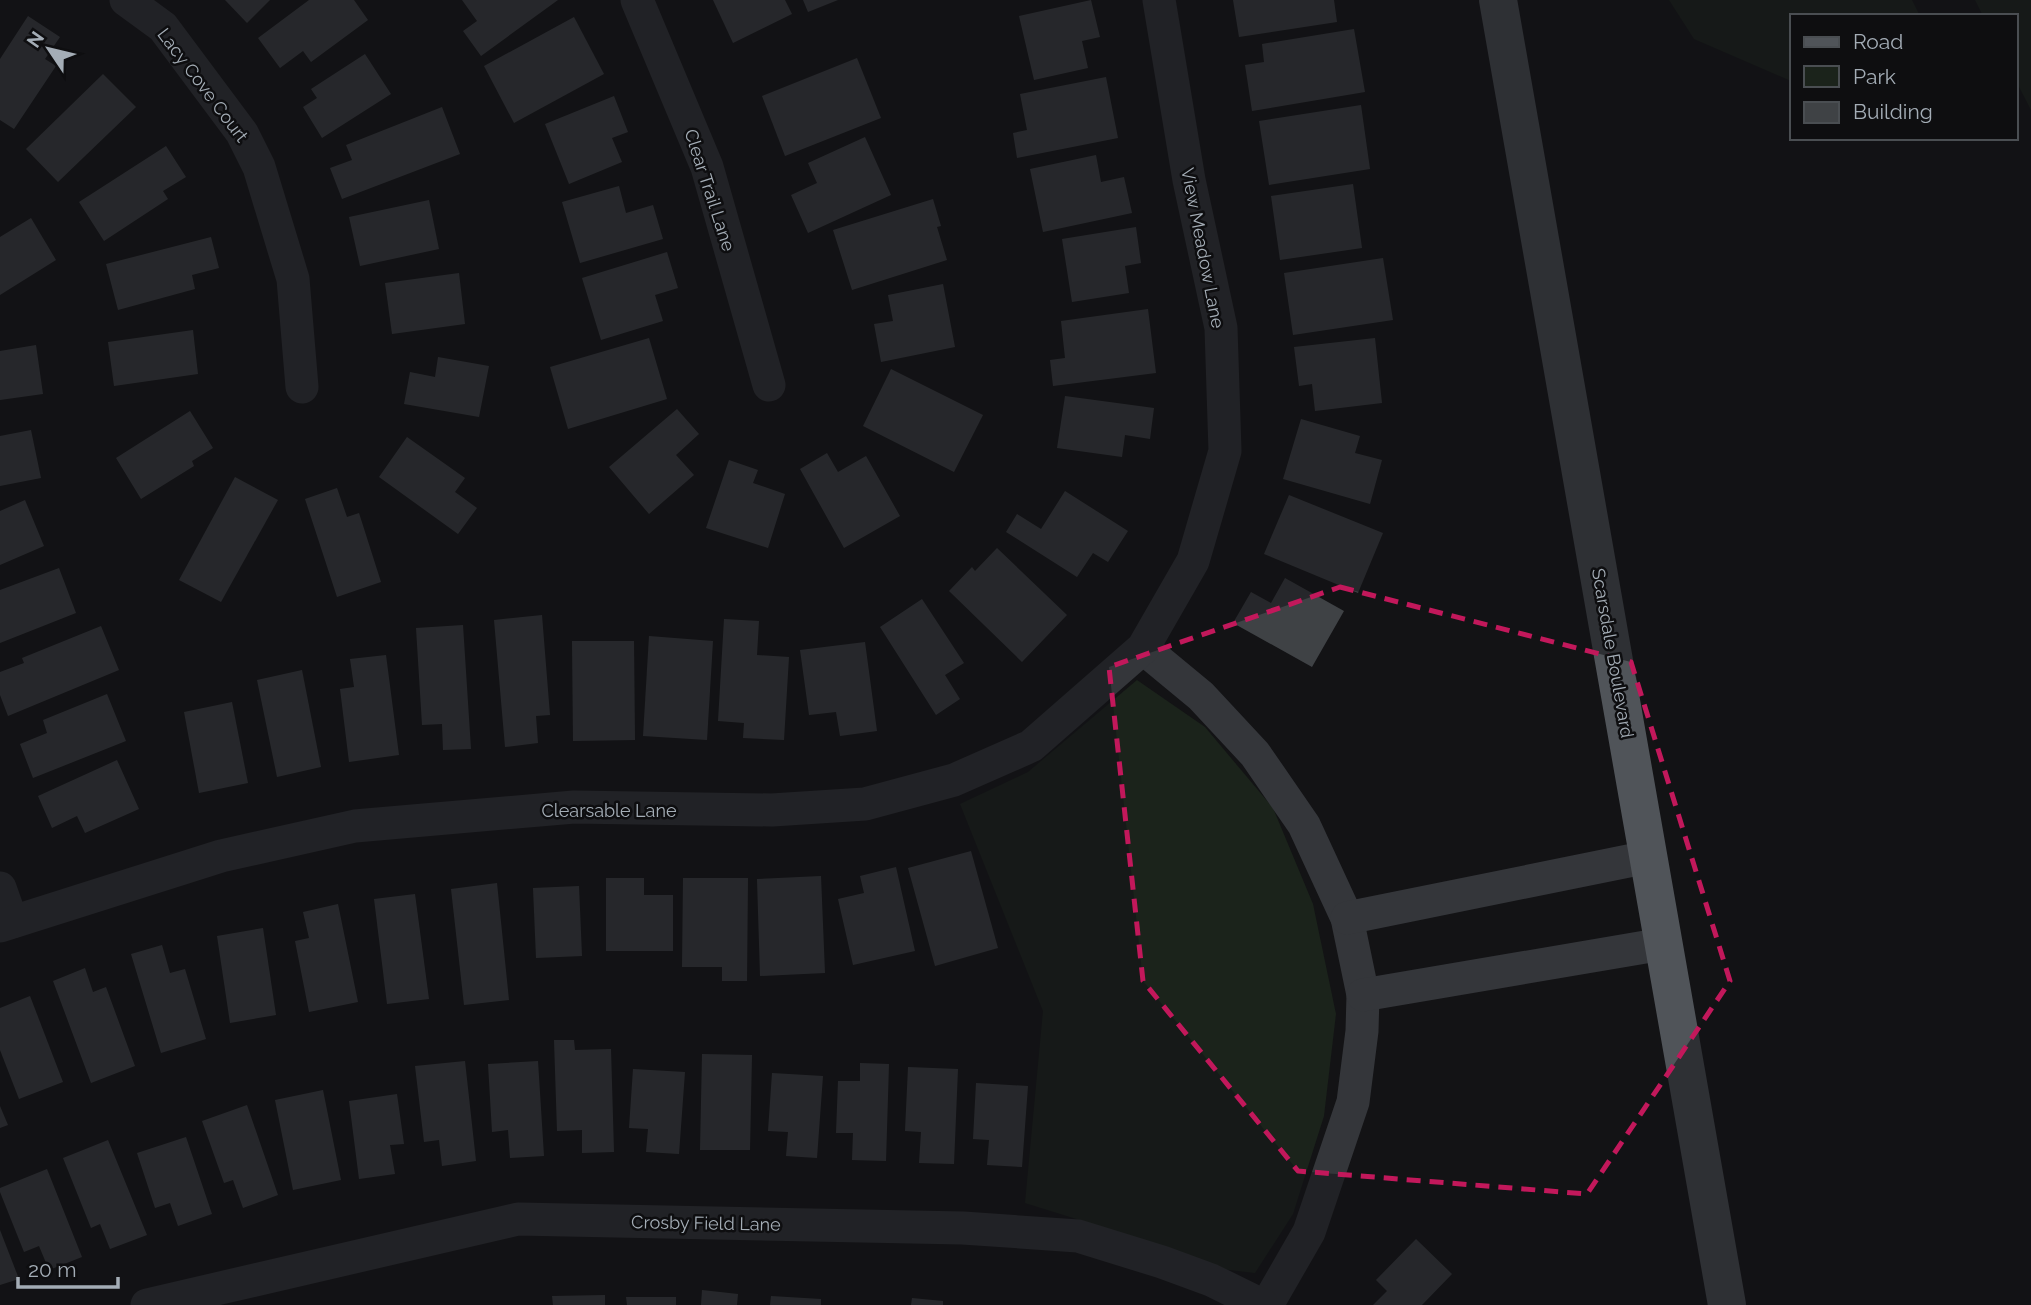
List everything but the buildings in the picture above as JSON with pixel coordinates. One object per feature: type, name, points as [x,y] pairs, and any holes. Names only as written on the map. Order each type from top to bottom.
[{"type":"main road","name":"Scarsdale Boulevard","points":[[1498,0],[1727,1305]]},
{"type":"street","name":"Lacy Cove Court","points":[[127,0],[163,27],[242,133],[259,167],[293,279],[302,387]]},
{"type":"street","name":"Clear Trail Lane","points":[[637,0],[707,167],[769,385]]},
{"type":"street","name":"View Meadow Lane","points":[[1143,648],[1193,561],[1226,451],[1221,328],[1189,180],[1159,0]]},
{"type":"street","points":[[1143,648],[1201,696],[1255,754],[1304,825],[1347,918],[1363,995],[1362,1031],[1353,1102],[1309,1232],[1264,1305]]},
{"type":"street","name":"Clearsable Lane","points":[[6,924],[221,856],[355,825],[574,807],[772,810],[865,804],[954,780],[1031,746],[1143,648]]},
{"type":"street","points":[[1347,918],[1648,857]]},
{"type":"street","points":[[0,888],[6,924]]},
{"type":"street","points":[[1363,995],[1663,944]]},
{"type":"street","name":"Crosby Field Lane","points":[[147,1305],[518,1219],[963,1228],[1078,1236],[1211,1280],[1264,1305]]},
{"type":"highlighted area","points":[[1340,587],[1631,662],[1730,981],[1587,1194],[1298,1171],[1143,981],[1109,667]]},
{"type":"green space","points":[[1669,0],[1912,0],[1919,14],[1790,14],[1790,81],[1694,39]]},
{"type":"green space","points":[[1975,0],[2031,0],[2031,110],[2017,83],[2017,14],[1982,14]]},
{"type":"green space","points":[[1137,680],[1205,727],[1273,808],[1313,904],[1336,1014],[1324,1116],[1293,1214],[1255,1273],[1162,1262],[1086,1222],[1025,1203],[1043,1011],[960,804],[1028,772]]}]
